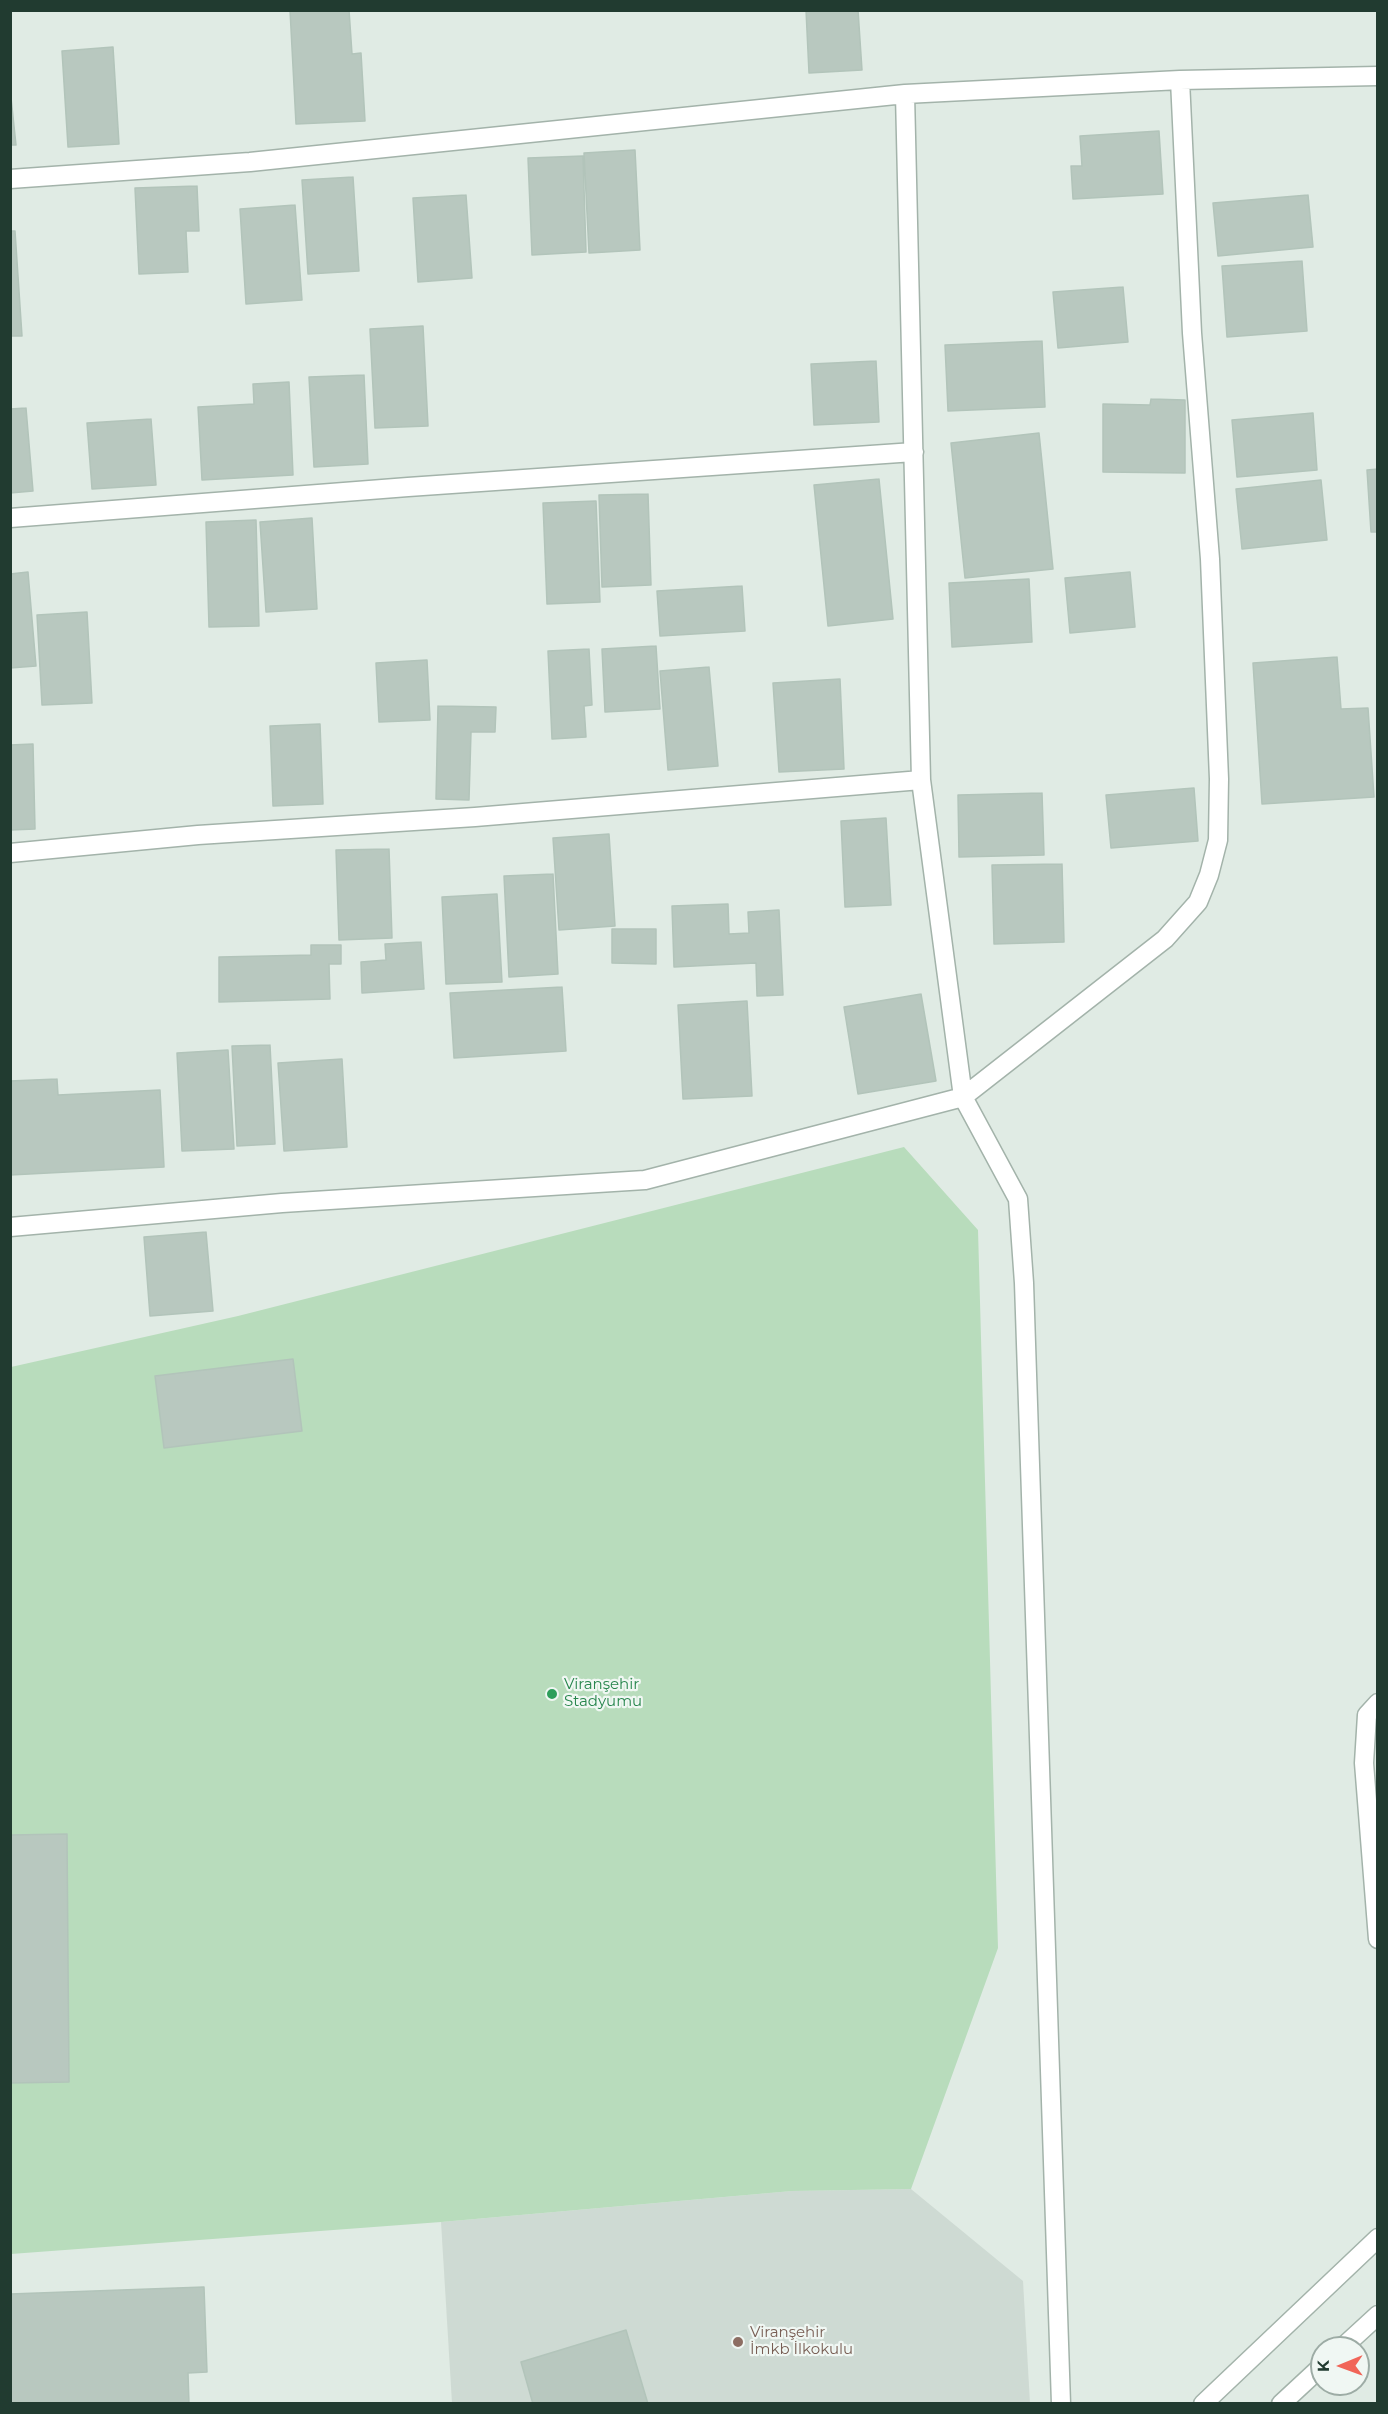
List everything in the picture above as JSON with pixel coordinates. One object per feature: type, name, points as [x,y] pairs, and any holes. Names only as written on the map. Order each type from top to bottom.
[{"type":"street","points":[[10,179],[250,162],[905,94],[1180,80],[1377,76]]},
{"type":"street","points":[[10,1227],[282,1203],[645,1180],[963,1097],[1164,939],[1198,902],[1209,875],[1218,840],[1219,779],[1210,560],[1192,333],[1180,80]]},
{"type":"street","points":[[905,94],[921,780],[963,1097],[1018,1199],[1024,1283],[1060,2403]]},
{"type":"street","points":[[10,518],[420,486],[914,452]]},
{"type":"street","points":[[10,853],[198,835],[475,818],[921,780]]},
{"type":"street","points":[[1377,1703],[1367,1715],[1364,1763],[1377,1939]]},
{"type":"street","points":[[1203,2403],[1377,2238]]},
{"type":"street","points":[[1355,2336],[1377,2315]]},
{"type":"street","points":[[1281,2403],[1310,2377]]},
{"type":"shaded area","name":"Viranşehir İmkb İlkokulu","points":[[911,2189],[1023,2281],[1030,2403],[452,2403],[441,2222],[792,2191]]},
{"type":"green space","points":[[904,1147],[978,1230],[998,1948],[911,2189],[792,2191],[441,2222],[11,2254],[11,1367],[238,1316]]},
{"type":"building","points":[[290,10],[349,10],[352,54],[361,53],[365,121],[296,124]]},
{"type":"building","points":[[806,10],[858,10],[862,70],[809,73]]},
{"type":"building","points":[[113,47],[119,144],[68,147],[62,51]]},
{"type":"building","points":[[10,88],[16,145],[10,145]]},
{"type":"building","points":[[1159,131],[1163,194],[1073,199],[1071,166],[1082,166],[1080,136]]},
{"type":"building","points":[[635,150],[640,250],[589,253],[584,153]]},
{"type":"building","points":[[583,156],[586,252],[532,255],[528,158]]},
{"type":"building","points":[[353,177],[359,271],[308,274],[302,180]]},
{"type":"building","points":[[197,186],[199,231],[186,231],[188,272],[139,274],[135,188]]},
{"type":"building","points":[[466,195],[472,278],[418,282],[413,198]]},
{"type":"building","points":[[1308,195],[1313,247],[1218,256],[1213,203]]},
{"type":"building","points":[[295,205],[302,300],[246,304],[240,209]]},
{"type":"building","points":[[10,231],[15,231],[22,336],[10,336]]},
{"type":"building","points":[[1302,261],[1307,331],[1227,337],[1222,266]]},
{"type":"building","points":[[1123,287],[1128,342],[1058,348],[1053,292]]},
{"type":"building","points":[[423,326],[428,426],[375,428],[370,329]]},
{"type":"building","points":[[1042,341],[1045,407],[948,411],[945,345]]},
{"type":"building","points":[[876,361],[879,422],[814,425],[811,364]]},
{"type":"building","points":[[364,375],[368,464],[314,467],[309,377]]},
{"type":"building","points":[[289,382],[293,475],[202,480],[198,407],[254,404],[253,384]]},
{"type":"building","points":[[1151,399],[1185,400],[1185,473],[1103,472],[1103,404],[1150,405]]},
{"type":"building","points":[[26,408],[33,491],[10,493],[10,409]]},
{"type":"building","points":[[1313,413],[1317,470],[1237,477],[1232,420]]},
{"type":"building","points":[[151,419],[156,485],[92,489],[87,423]]},
{"type":"building","points":[[1039,433],[1053,569],[965,578],[951,443]]},
{"type":"building","points":[[1378,469],[1378,532],[1371,532],[1367,470]]},
{"type":"building","points":[[879,479],[893,619],[828,626],[814,485]]},
{"type":"building","points":[[1321,480],[1327,540],[1242,549],[1236,489]]},
{"type":"building","points":[[648,494],[651,585],[602,587],[599,495]]},
{"type":"building","points":[[596,501],[600,602],[547,604],[543,503]]},
{"type":"building","points":[[312,518],[317,609],[266,612],[260,522]]},
{"type":"building","points":[[256,520],[259,626],[209,627],[206,522]]},
{"type":"building","points":[[28,572],[36,666],[10,668],[10,574]]},
{"type":"building","points":[[1130,572],[1135,627],[1070,633],[1065,578]]},
{"type":"building","points":[[1029,579],[1032,642],[952,647],[949,583]]},
{"type":"building","points":[[742,586],[745,631],[660,636],[657,591]]},
{"type":"building","points":[[87,612],[92,703],[42,705],[37,615]]},
{"type":"building","points":[[656,646],[660,709],[605,712],[602,649]]},
{"type":"building","points":[[589,649],[592,705],[584,706],[586,737],[552,739],[548,651]]},
{"type":"building","points":[[1337,657],[1341,709],[1368,708],[1374,797],[1262,804],[1253,663]]},
{"type":"building","points":[[427,660],[430,720],[379,722],[376,663]]},
{"type":"building","points":[[709,667],[718,766],[668,770],[660,671]]},
{"type":"building","points":[[840,679],[844,769],[779,772],[773,683]]},
{"type":"building","points":[[438,706],[496,707],[495,732],[471,732],[469,800],[436,799]]},
{"type":"building","points":[[320,724],[323,804],[273,806],[270,726]]},
{"type":"building","points":[[33,744],[35,829],[10,830],[10,745]]},
{"type":"building","points":[[1194,788],[1198,841],[1111,848],[1106,795]]},
{"type":"building","points":[[1042,793],[1044,855],[959,857],[958,795]]},
{"type":"building","points":[[886,818],[891,905],[845,907],[841,821]]},
{"type":"building","points":[[609,834],[615,926],[559,930],[553,838]]},
{"type":"building","points":[[389,849],[392,938],[339,940],[336,850]]},
{"type":"building","points":[[1062,864],[1064,942],[994,944],[992,865]]},
{"type":"building","points":[[553,874],[558,974],[509,977],[504,876]]},
{"type":"building","points":[[497,894],[502,982],[446,984],[442,897]]},
{"type":"building","points":[[728,904],[729,934],[749,933],[748,912],[779,910],[783,995],[757,996],[756,963],[674,967],[672,906]]},
{"type":"building","points":[[612,929],[656,929],[656,964],[612,963]]},
{"type":"building","points":[[421,942],[424,989],[362,993],[361,962],[386,960],[385,944]]},
{"type":"building","points":[[311,945],[341,945],[341,964],[329,964],[330,999],[219,1002],[219,957],[311,955]]},
{"type":"building","points":[[562,987],[566,1051],[454,1058],[450,993]]},
{"type":"building","points":[[921,994],[936,1081],[858,1094],[844,1007]]},
{"type":"building","points":[[747,1001],[752,1096],[683,1099],[678,1005]]},
{"type":"building","points":[[270,1045],[275,1144],[237,1146],[232,1046]]},
{"type":"building","points":[[228,1050],[234,1149],[182,1151],[177,1053]]},
{"type":"building","points":[[342,1059],[347,1147],[284,1151],[278,1063]]},
{"type":"building","points":[[57,1079],[58,1095],[160,1090],[164,1167],[10,1175],[10,1081]]},
{"type":"building","points":[[206,1232],[213,1311],[150,1316],[144,1237]]},
{"type":"building","points":[[293,1359],[302,1431],[164,1448],[155,1376]]},
{"type":"building","points":[[67,1834],[69,2082],[10,2083],[10,1835]]},
{"type":"building","points":[[204,2287],[207,2372],[188,2373],[189,2404],[10,2404],[10,2294]]},
{"type":"building","points":[[626,2330],[648,2404],[533,2404],[521,2362]]},
{"type":"place","name":"Viranşehir Stadyumu","points":[[552,1694]]},
{"type":"place","name":"Viranşehir İmkb İlkokulu","points":[[738,2342]]}]
